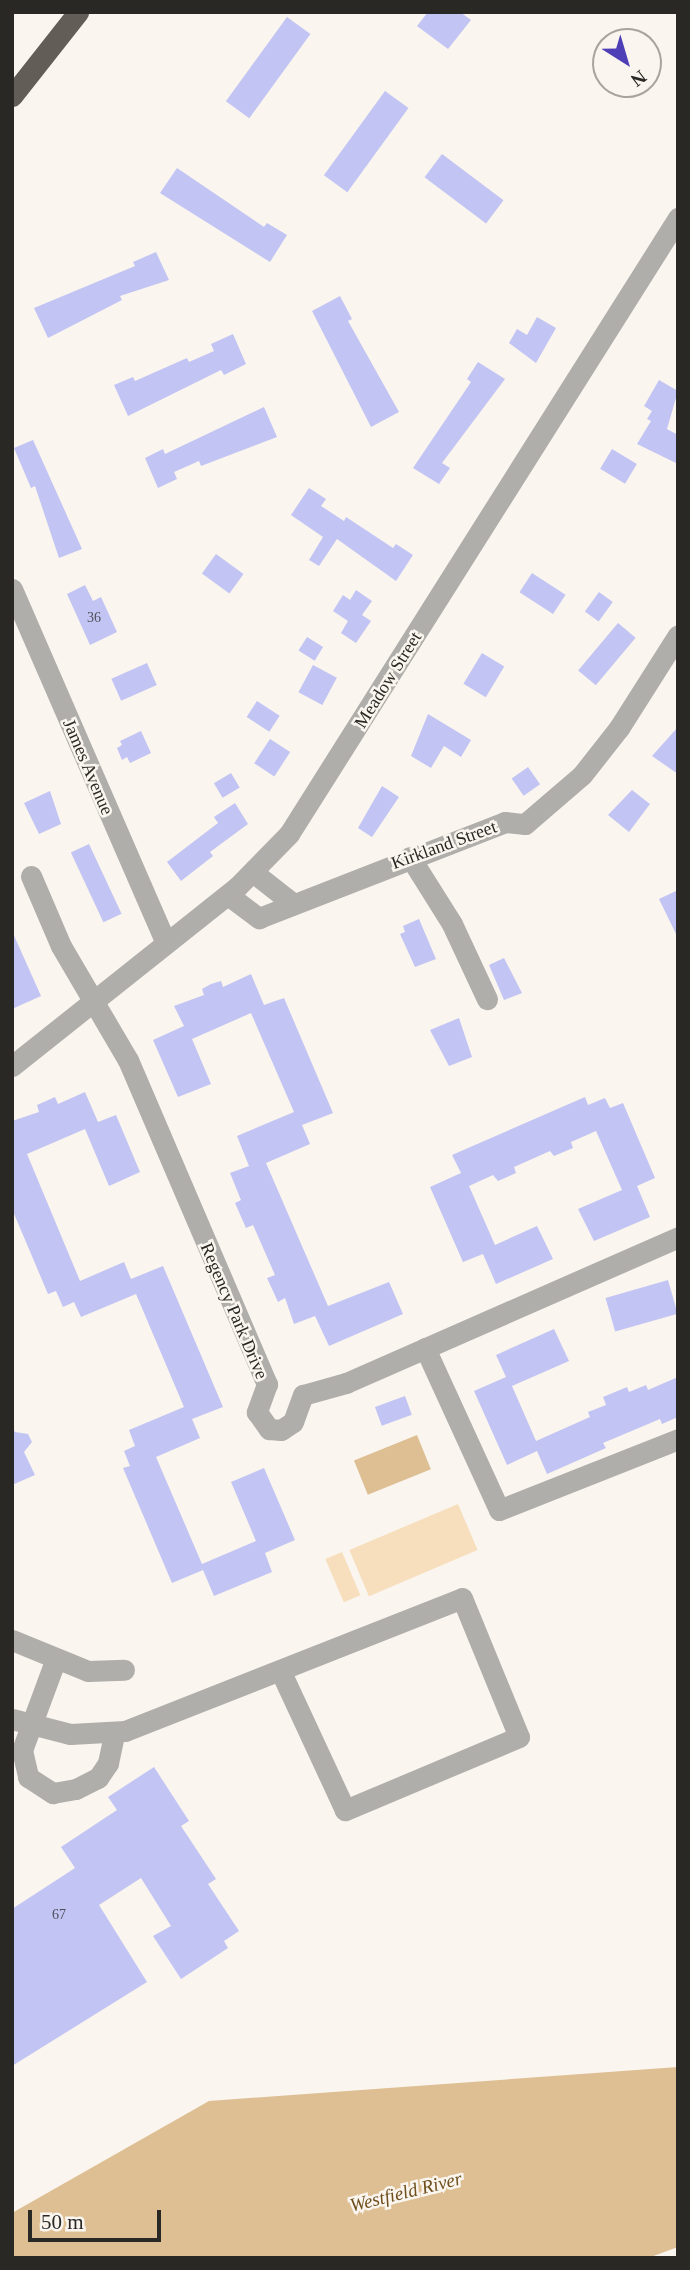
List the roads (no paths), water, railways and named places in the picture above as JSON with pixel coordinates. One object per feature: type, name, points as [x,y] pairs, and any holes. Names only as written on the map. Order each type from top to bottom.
[{"type":"highway","points":[[12,96],[78,12]]},
{"type":"street","name":"Meadow Street","points":[[12,1066],[91,1000],[254,873],[303,816],[678,218]]},
{"type":"street","name":"James Avenue","points":[[12,589],[166,943]]},
{"type":"street","name":"Kirkland Street","points":[[228,895],[259,918],[291,902],[505,822],[525,824],[582,775],[620,728],[678,635]]},
{"type":"street","points":[[410,857],[452,924],[487,999]]},
{"type":"street","points":[[254,873],[291,902]]},
{"type":"street","name":"Regency Park Drive","points":[[31,876],[61,946],[128,1060],[267,1384],[257,1412],[269,1429],[281,1430],[293,1422],[303,1395],[327,1391],[678,1237]]},
{"type":"street","points":[[425,1348],[499,1510],[678,1438]]},
{"type":"street","points":[[21,1723],[81,1735],[114,1734],[462,1598],[519,1737],[345,1810],[280,1670]]},
{"type":"street","points":[[12,1640],[55,1661],[89,1671],[124,1670]]},
{"type":"street","points":[[55,1661],[21,1723],[17,1764],[37,1786],[53,1793],[76,1789],[98,1777],[108,1763],[114,1734]]},
{"type":"water","points":[[417,1435],[431,1469],[368,1495],[354,1460]]},
{"type":"water","name":"Westfield River","points":[[678,2067],[678,2247],[648,2258],[12,2258],[12,2213],[209,2101]]}]
